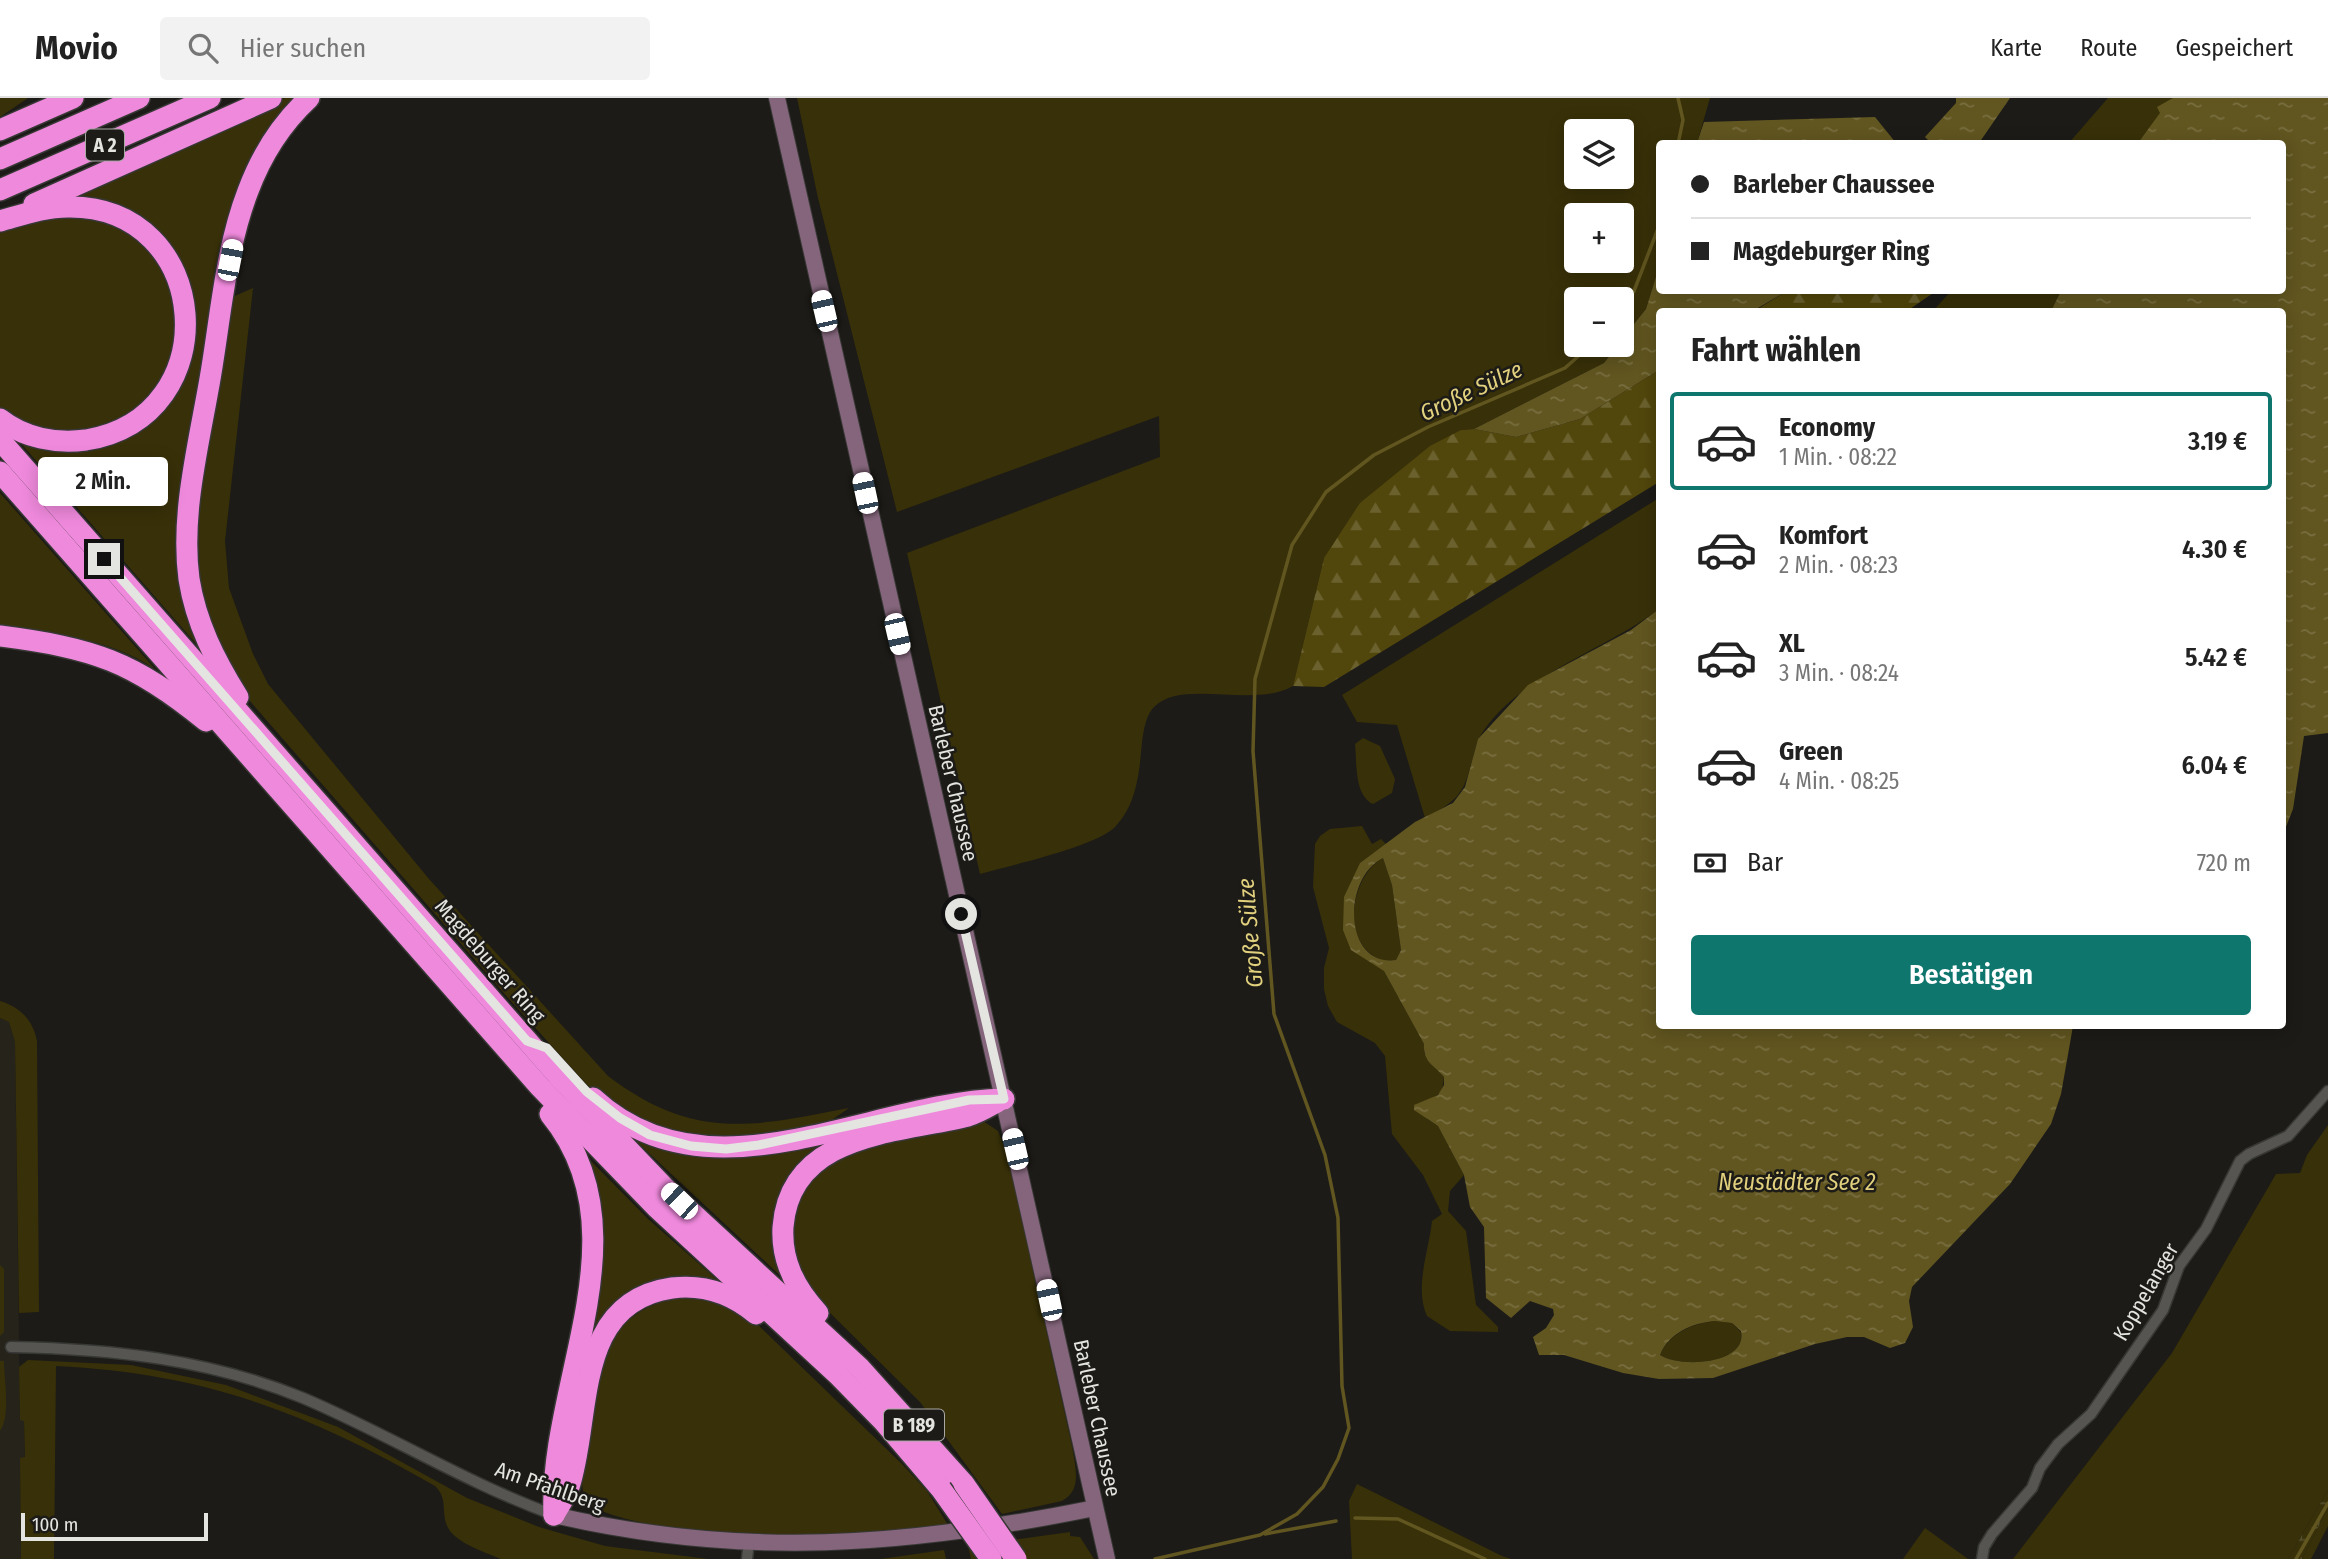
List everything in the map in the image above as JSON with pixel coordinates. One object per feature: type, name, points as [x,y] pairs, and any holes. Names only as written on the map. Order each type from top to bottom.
[{"type":"highway","points":[[0,124],[36,98]]},
{"type":"highway","points":[[0,130],[72,98]]},
{"type":"highway","name":"A 2","points":[[0,159],[139,98]]},
{"type":"highway","name":"A 2","points":[[0,190],[210,98]]},
{"type":"highway","points":[[0,220],[271,98]]},
{"type":"highway","points":[[278,757],[222,669],[201,628],[189,578],[187,525],[227,275],[240,214],[268,149],[309,98]]},
{"type":"highway","points":[[0,220],[44,209],[69,207],[100,211],[121,219],[143,233],[166,256],[179,281],[187,326],[180,364],[164,392],[145,412],[111,433],[83,440],[57,441],[20,431],[0,419]]},
{"type":"highway","name":"Magdeburger Ring","points":[[0,440],[527,1041],[656,1178],[860,1368],[964,1485],[1016,1559]]},
{"type":"highway","name":"B 189","points":[[0,471],[505,1048],[641,1193],[815,1353],[884,1422],[941,1489],[991,1559]]},
{"type":"highway","points":[[0,636],[81,649],[121,663],[177,698],[254,760]]},
{"type":"highway","points":[[527,1041],[547,1048],[587,1092],[620,1118],[650,1135],[691,1146],[748,1147],[969,1100],[1004,1099]]},
{"type":"highway","points":[[505,1048],[506,1065],[553,1118],[576,1154],[589,1192],[593,1218],[591,1268],[552,1483],[554,1515]]},
{"type":"highway","points":[[860,1368],[859,1353],[807,1301],[789,1270],[783,1246],[783,1225],[797,1185],[817,1161],[842,1146],[892,1131],[971,1115],[1004,1099]]},
{"type":"highway","points":[[554,1515],[569,1487],[593,1358],[608,1328],[642,1298],[669,1289],[692,1287],[713,1290],[745,1305],[796,1347],[815,1353]]},
{"type":"street","name":"Barleber Chaussee","points":[[777,98],[1107,1559]]},
{"type":"street","name":"Koppelanger","points":[[1982,1559],[1984,1547],[1992,1534],[2032,1488],[2042,1466],[2058,1444],[2091,1415],[2163,1310],[2179,1266],[2206,1229],[2240,1161],[2288,1136],[2328,1091]]},
{"type":"street","name":"Am Pfahlberg","points":[[11,1347],[96,1349],[154,1356],[261,1383],[331,1411],[490,1490],[554,1515],[590,1527],[747,1555],[876,1547],[1096,1508]]},
{"type":"shaded area","points":[[0,1018],[9,1022],[15,1042],[20,1420],[24,1420],[25,1458],[20,1458],[21,1559],[0,1559]]},
{"type":"green space","points":[[0,98],[28,98],[0,117]]},
{"type":"green space","points":[[285,98],[299,98],[254,158],[182,505],[198,646],[17,439],[92,447],[190,361],[195,324],[193,298],[185,273],[114,206],[73,199],[73,196]]},
{"type":"green space","points":[[797,98],[1710,98],[1698,140],[1656,140],[1656,277],[1646,309],[1634,324],[1634,287],[1564,287],[1564,357],[1609,357],[1604,363],[1474,429],[1461,430],[1324,558],[1293,686],[1259,695],[1200,694],[1166,699],[1154,707],[1147,719],[1135,789],[1126,813],[1115,827],[1090,842],[980,874],[907,553],[1160,457],[1159,416],[897,512],[818,198]]},
{"type":"green space","points":[[2108,98],[2173,98],[2140,140],[2071,140]]},
{"type":"green space","points":[[61,215],[99,217],[118,226],[143,245],[161,268],[167,281],[178,335],[172,357],[163,375],[138,406],[104,427],[65,434],[39,429],[0,410],[0,233]]},
{"type":"green space","points":[[253,288],[225,541],[229,588],[253,654],[268,684],[429,879],[608,1076],[639,1097],[668,1111],[696,1120],[724,1124],[782,1120],[849,1108],[823,1126],[752,1142],[677,1139],[600,1099],[509,999],[242,692],[208,631],[192,544],[228,299]]},
{"type":"green space","points":[[1782,294],[1932,294],[1911,308],[1759,308]]},
{"type":"green space","points":[[1948,294],[2060,294],[2052,308],[1936,308]]},
{"type":"green space","points":[[1656,372],[1656,484],[1324,687],[1293,686],[1324,558],[1360,503],[1430,446],[1461,430],[1474,429],[1516,437],[1580,419]]},
{"type":"green space","points":[[0,493],[155,669],[119,650],[100,644],[60,635],[0,627]]},
{"type":"green space","points":[[1656,500],[1656,611],[1537,681],[1514,698],[1479,738],[1465,784],[1450,803],[1425,818],[1397,725],[1357,722],[1342,695]]},
{"type":"green space","points":[[1363,738],[1380,746],[1395,779],[1392,793],[1373,804],[1362,794],[1359,786],[1355,744]]},
{"type":"green space","points":[[1362,826],[1372,844],[1381,839],[1386,844],[1360,863],[1343,930],[1384,971],[1424,1044],[1424,1053],[1444,1077],[1442,1091],[1431,1100],[1427,1119],[1438,1126],[1464,1175],[1450,1191],[1448,1211],[1466,1231],[1476,1305],[1498,1327],[1498,1332],[1450,1331],[1427,1316],[1423,1305],[1422,1281],[1432,1221],[1442,1214],[1423,1175],[1392,1134],[1385,1056],[1375,1043],[1337,1022],[1328,1006],[1324,989],[1324,968],[1329,948],[1313,887],[1315,844],[1320,836],[1330,829]]},
{"type":"green space","points":[[1383,858],[1392,885],[1401,950],[1396,960],[1385,961],[1370,954],[1360,942],[1355,928],[1354,912],[1363,880],[1371,867]]},
{"type":"green space","points":[[0,1001],[24,1015],[37,1041],[39,1312],[19,1313],[15,1042],[9,1022],[0,1018]]},
{"type":"green space","points":[[969,1104],[799,1173],[786,1281],[622,1128],[688,1151]]},
{"type":"green space","points":[[983,1121],[998,1131],[1007,1154],[1076,1469],[1073,1491],[1062,1501],[1002,1514],[920,1402],[821,1304],[798,1266],[792,1236],[797,1204],[816,1174],[850,1150]]},
{"type":"green space","points":[[2328,1125],[2328,1490],[2288,1559],[2013,1559],[2172,1353],[2276,1174],[2300,1173],[2307,1155]]},
{"type":"green space","points":[[586,1156],[648,1219],[722,1284],[674,1281],[589,1352]]},
{"type":"green space","points":[[0,1265],[4,1269],[4,1332],[0,1336]]},
{"type":"green space","points":[[681,1297],[719,1299],[756,1323],[902,1464],[927,1491],[948,1525],[861,1536],[787,1540],[728,1536],[661,1526],[630,1520],[587,1503],[582,1469],[585,1443],[596,1388],[612,1342],[626,1322],[640,1312],[655,1304]]},
{"type":"green space","points":[[1715,1321],[1732,1323],[1741,1332],[1740,1343],[1734,1351],[1710,1361],[1696,1362],[1682,1362],[1660,1355],[1675,1335],[1698,1324]]},
{"type":"green space","points":[[28,1360],[131,1365],[226,1385],[338,1427],[467,1498],[539,1527],[605,1546],[708,1559],[501,1559],[469,1546],[454,1536],[446,1523],[443,1499],[435,1486],[343,1437],[253,1401],[207,1388],[160,1377],[56,1366],[54,1559],[21,1559],[20,1458],[25,1457],[24,1421],[20,1420],[19,1367]]},
{"type":"green space","points":[[0,1361],[4,1361],[6,1397],[5,1416],[0,1431]]},
{"type":"green space","points":[[1357,1484],[1511,1559],[1352,1559],[1349,1501]]},
{"type":"green space","points":[[2328,1490],[2328,1508],[2302,1559],[2288,1559]]},
{"type":"green space","points":[[2328,1508],[2328,1526],[2311,1559],[2302,1559]]},
{"type":"green space","points":[[1925,1528],[1968,1559],[1903,1559]]},
{"type":"green space","points":[[1070,1532],[1070,1536],[1080,1537],[1094,1559],[971,1559],[968,1546]]},
{"type":"green space","points":[[944,1550],[946,1559],[881,1559]]},
{"type":"water","points":[[1956,98],[2010,98],[1981,140],[1928,140],[1925,137],[1956,103]]},
{"type":"water","points":[[2173,98],[2328,98],[2328,733],[2304,736],[2293,809],[2286,827],[2286,308],[2052,308],[2060,294],[2286,294],[2286,140],[2140,140],[2160,113],[2157,107]]},
{"type":"water","points":[[1875,117],[1894,140],[1698,140],[1704,122]]},
{"type":"water","points":[[1656,277],[1656,294],[1782,294],[1758,308],[1656,308],[1656,372],[1580,419],[1516,437],[1474,429],[1604,363],[1609,357],[1634,357],[1634,324],[1646,309]]},
{"type":"water","name":"Neustädter See 2","points":[[1656,611],[1656,1029],[2072,1029],[2061,1094],[2051,1124],[2010,1184],[1912,1287],[1909,1301],[1913,1327],[1905,1343],[1890,1348],[1864,1337],[1847,1337],[1815,1344],[1713,1378],[1659,1379],[1623,1373],[1564,1355],[1539,1355],[1533,1337],[1546,1328],[1554,1315],[1553,1309],[1530,1301],[1511,1318],[1486,1298],[1484,1227],[1470,1207],[1464,1175],[1438,1126],[1414,1110],[1414,1105],[1438,1095],[1444,1085],[1444,1077],[1425,1055],[1424,1044],[1384,971],[1351,950],[1343,930],[1344,897],[1360,863],[1415,822],[1453,803],[1465,787],[1478,739],[1528,685],[1631,630]],"holes":[[[1383,858],[1392,885],[1401,950],[1396,960],[1379,958],[1366,950],[1358,936],[1354,919],[1360,883],[1370,868]],[[1715,1321],[1732,1323],[1741,1331],[1740,1342],[1734,1351],[1723,1357],[1710,1361],[1682,1362],[1660,1355],[1669,1341],[1682,1330]]]},
{"type":"waterway","name":"Große Sülze","points":[[1678,98],[1683,120],[1679,140]]},
{"type":"waterway","name":"Große Sülze","points":[[1634,291],[1656,234]]},
{"type":"waterway","name":"Große Sülze","points":[[1155,1559],[1260,1535],[1297,1514],[1323,1487],[1338,1459],[1349,1428],[1342,1386],[1338,1218],[1325,1155],[1274,1014],[1253,751],[1255,679],[1292,545],[1326,492],[1374,455],[1428,427],[1565,368],[1577,357]]},
{"type":"waterway","points":[[2296,1559],[2328,1503]]},
{"type":"waterway","points":[[1355,1518],[1398,1519],[1485,1559]]},
{"type":"waterway","points":[[1265,1534],[1336,1521]]},
{"type":"route","points":[[104,559],[527,1041],[547,1048],[605,1108],[650,1135],[691,1146],[726,1149],[748,1147],[969,1100],[1004,1099],[961,914]]}]
